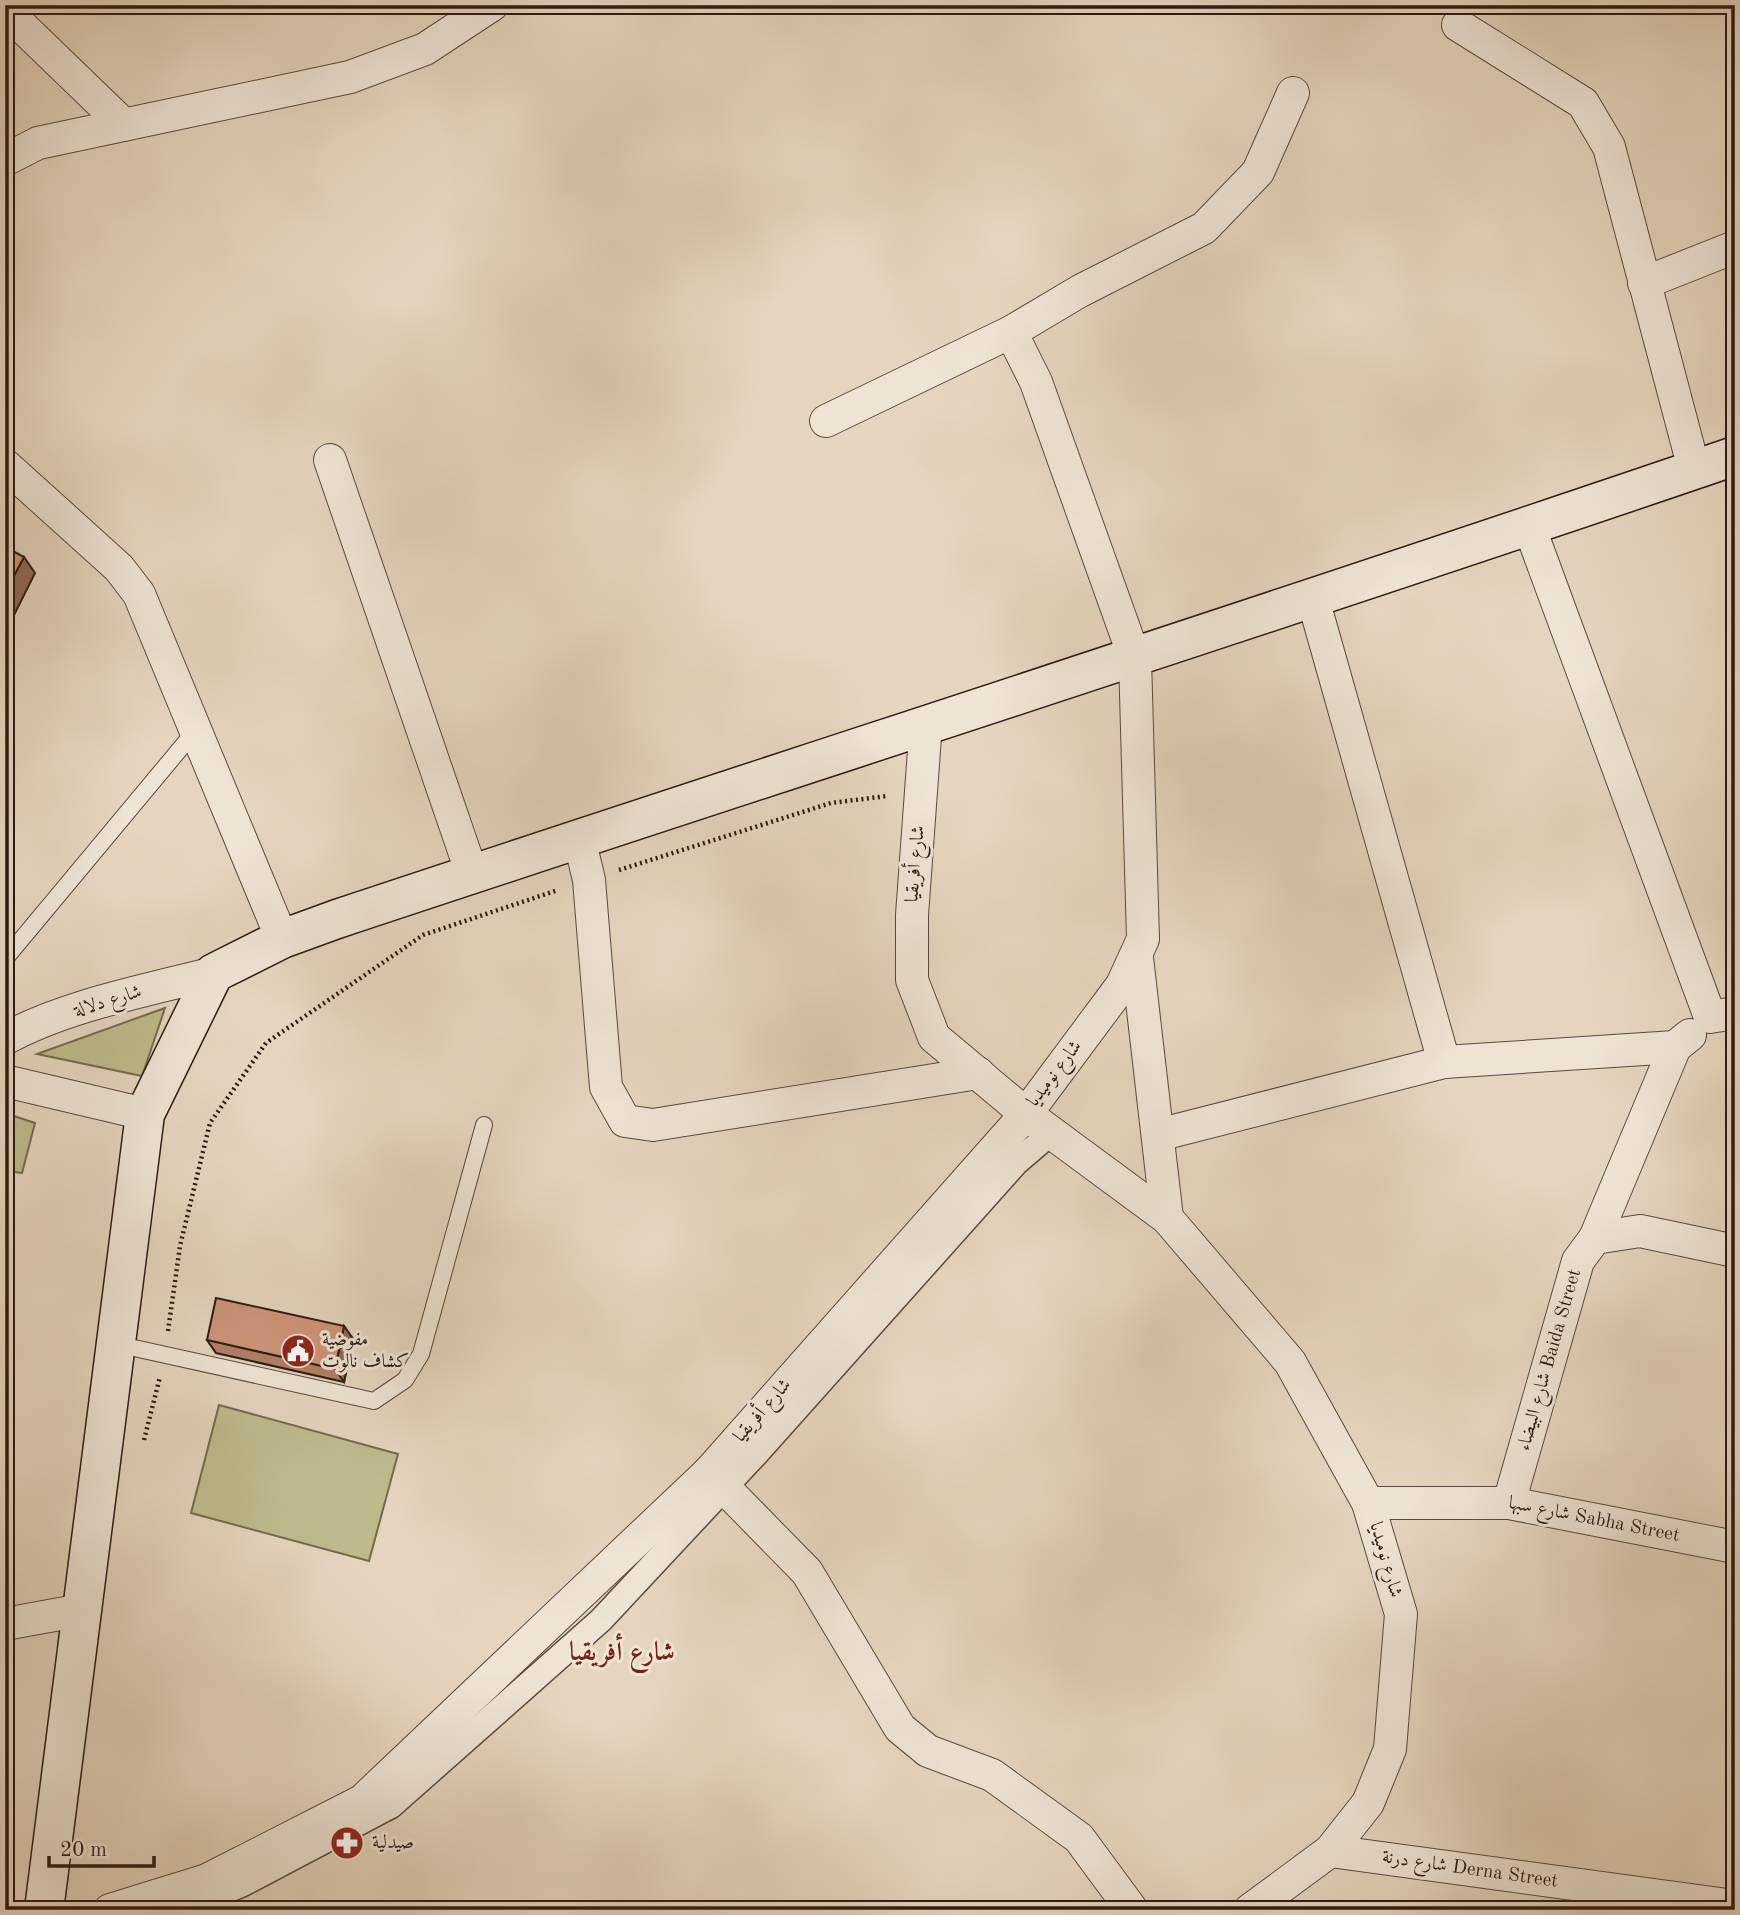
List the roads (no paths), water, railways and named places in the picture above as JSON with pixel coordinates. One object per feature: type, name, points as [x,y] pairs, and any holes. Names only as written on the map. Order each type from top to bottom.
[{"type":"main road","points":[[44,1910],[145,1114],[214,973],[282,939],[472,874],[926,723],[1135,659],[1735,456]]},
{"type":"street","points":[[5,160],[38,143],[350,77],[425,49],[492,5]]},
{"type":"street","points":[[5,10],[124,125]]},
{"type":"street","points":[[1458,25],[1583,103],[1609,147],[1694,470]]},
{"type":"street","points":[[826,421],[1012,332],[1080,291],[1204,228],[1258,172],[1293,93]]},
{"type":"street","points":[[1644,283],[1735,247]]},
{"type":"street","name":"شارع نوميديا","points":[[1012,332],[1036,383],[1135,659],[1143,939],[1137,958],[1122,985],[1026,1114],[1167,1218],[1290,1362],[1368,1503],[1401,1614],[1390,1749],[1368,1803],[1330,1851],[1250,1910]]},
{"type":"street","points":[[330,460],[472,874]]},
{"type":"street","points":[[5,464],[119,568],[139,594],[282,939]]},
{"type":"street","points":[[1158,1135],[1444,1062],[1675,1047],[1722,1015],[1529,526]]},
{"type":"street","points":[[1313,599],[1444,1062]]},
{"type":"street","name":"شارع أفريقيا","points":[[180,1910],[241,1885],[391,1806],[601,1620],[1026,1114],[934,1037],[912,980],[912,915],[926,723]]},
{"type":"street","points":[[579,838],[589,880],[606,1087],[625,1121],[653,1125],[978,1073]]},
{"type":"street","name":"شارع نوميديا","points":[[1137,958],[1167,1218]]},
{"type":"street","name":"شارع دلالة","points":[[5,1039],[21,1030],[118,998],[214,973]]},
{"type":"street","name":"شارع البيضاء Baida Street","points":[[1509,1503],[1578,1261],[1595,1238],[1675,1047]]},
{"type":"street","points":[[5,1082],[145,1114]]},
{"type":"street","name":"شارع أفريقيا","points":[[110,1910],[207,1880],[362,1801],[717,1480],[1016,1163],[1051,1133]]},
{"type":"street","points":[[1595,1238],[1640,1231],[1735,1251]]},
{"type":"street","points":[[717,1480],[807,1572],[900,1728],[928,1751],[992,1775],[1079,1838],[1132,1910]]},
{"type":"street","name":"شارع سبها Sabha Street","points":[[1368,1503],[1509,1503],[1735,1547]]},
{"type":"street","points":[[5,1623],[82,1610]]},
{"type":"street","name":"شارع درنة Derna Street","points":[[1330,1851],[1735,1906]]},
{"type":"lane","points":[[5,959],[195,731]]},
{"type":"lane","points":[[116,1344],[165,1357],[374,1401],[405,1381],[421,1354],[484,1125]]},
{"type":"place","name":"مفوضية كشاف نالوت","points":[[298,1351]]},
{"type":"place","name":"صيدلية","points":[[347,1843]]},
{"type":"district","name":"شارع أفريقيا","points":[[622,1653]]}]
